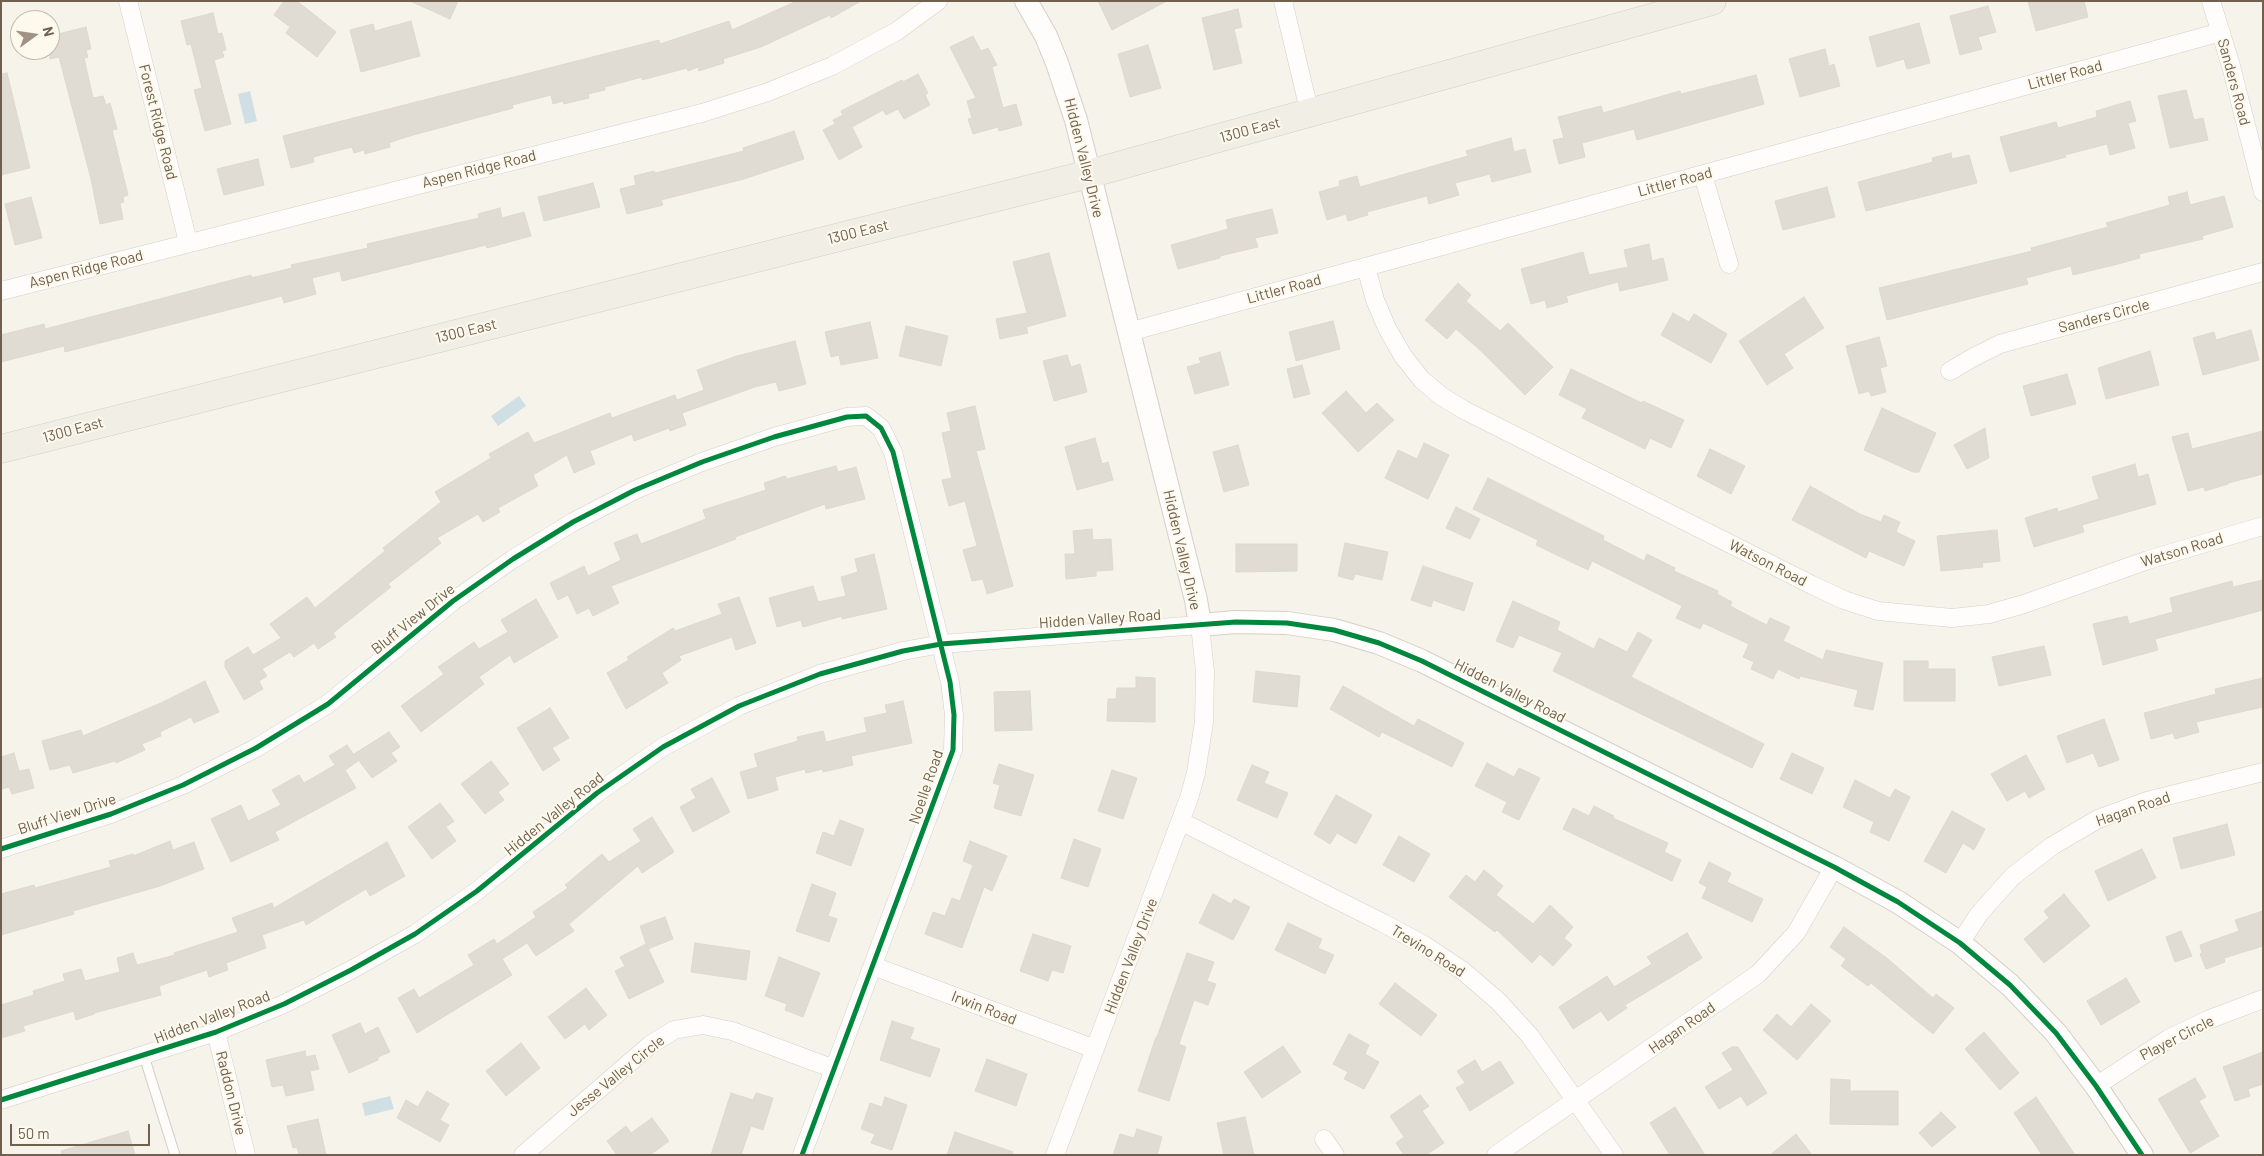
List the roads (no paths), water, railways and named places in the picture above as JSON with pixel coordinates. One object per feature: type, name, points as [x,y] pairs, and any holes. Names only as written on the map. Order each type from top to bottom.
[{"type":"main road","name":"1300 East","points":[[1,449],[1089,174],[1712,1]]},
{"type":"street","name":"Forest Ridge Road","points":[[128,1],[188,242]]},
{"type":"street","name":"Aspen Ridge Road","points":[[1,290],[702,113],[768,92],[832,66],[897,31],[938,1]]},
{"type":"street","name":"Hidden Valley Drive","points":[[1026,1],[1046,36],[1068,91],[1196,600],[1205,672],[1204,722],[1196,774],[1182,822],[1055,1155]]},
{"type":"street","points":[[1283,1],[1310,114]]},
{"type":"street","name":"Sanders Road","points":[[2211,1],[2221,32],[2263,192]]},
{"type":"street","name":"Littler Road","points":[[1129,332],[2221,32]]},
{"type":"street","points":[[1703,175],[1729,264]]},
{"type":"street","name":"Watson Road","points":[[1366,267],[1375,300],[1387,328],[1403,356],[1422,380],[1441,396],[1464,410],[1812,585],[1844,600],[1878,611],[1952,618],[1989,614],[2024,604],[2148,560],[2263,526]]},
{"type":"street","name":"Sanders Circle","points":[[1950,371],[2000,344],[2263,272]]},
{"type":"street","name":"Bluff View Drive","points":[[1,849],[111,814],[183,785],[256,748],[328,704],[454,601],[513,559],[573,522],[635,490],[702,462],[774,437],[847,417],[866,416],[874,420]]},
{"type":"street","name":"Noelle Road","points":[[802,1155],[953,750],[954,715],[950,682],[941,644],[893,452],[881,428],[874,420]]},
{"type":"street","name":"Hidden Valley Road","points":[[1,1100],[216,1032],[284,1004],[351,970],[414,934],[477,891],[597,793],[664,747],[739,706],[820,674],[903,651],[941,644],[1236,622],[1287,623],[1334,630],[1379,642],[1422,661],[1898,902],[1960,943],[2010,985],[2056,1033],[2096,1086],[2142,1155]]},
{"type":"street","name":"Hagan Road","points":[[1960,943],[1980,914],[2013,876],[2052,846],[2098,819],[2147,801],[2263,772]]},
{"type":"street","name":"Trevino Road","points":[[1182,822],[1383,923],[1424,945],[1463,971],[1498,1001],[1530,1036],[1614,1155]]},
{"type":"street","name":"Hagan Road","points":[[1496,1155],[1758,974],[1796,933],[1834,868]]},
{"type":"street","name":"Irwin Road","points":[[873,966],[1095,1049]]},
{"type":"street","name":"Player Circle","points":[[2096,1086],[2168,1040],[2210,1019],[2263,999]]},
{"type":"street","name":"Jesse Valley Circle","points":[[523,1155],[650,1045],[674,1030],[702,1025],[732,1031],[834,1069]]},
{"type":"street","name":"Raddon Drive","points":[[216,1032],[246,1155]]},
{"type":"street","points":[[1324,1139],[1335,1155]]},
{"type":"lane","points":[[144,1056],[175,1155]]}]
